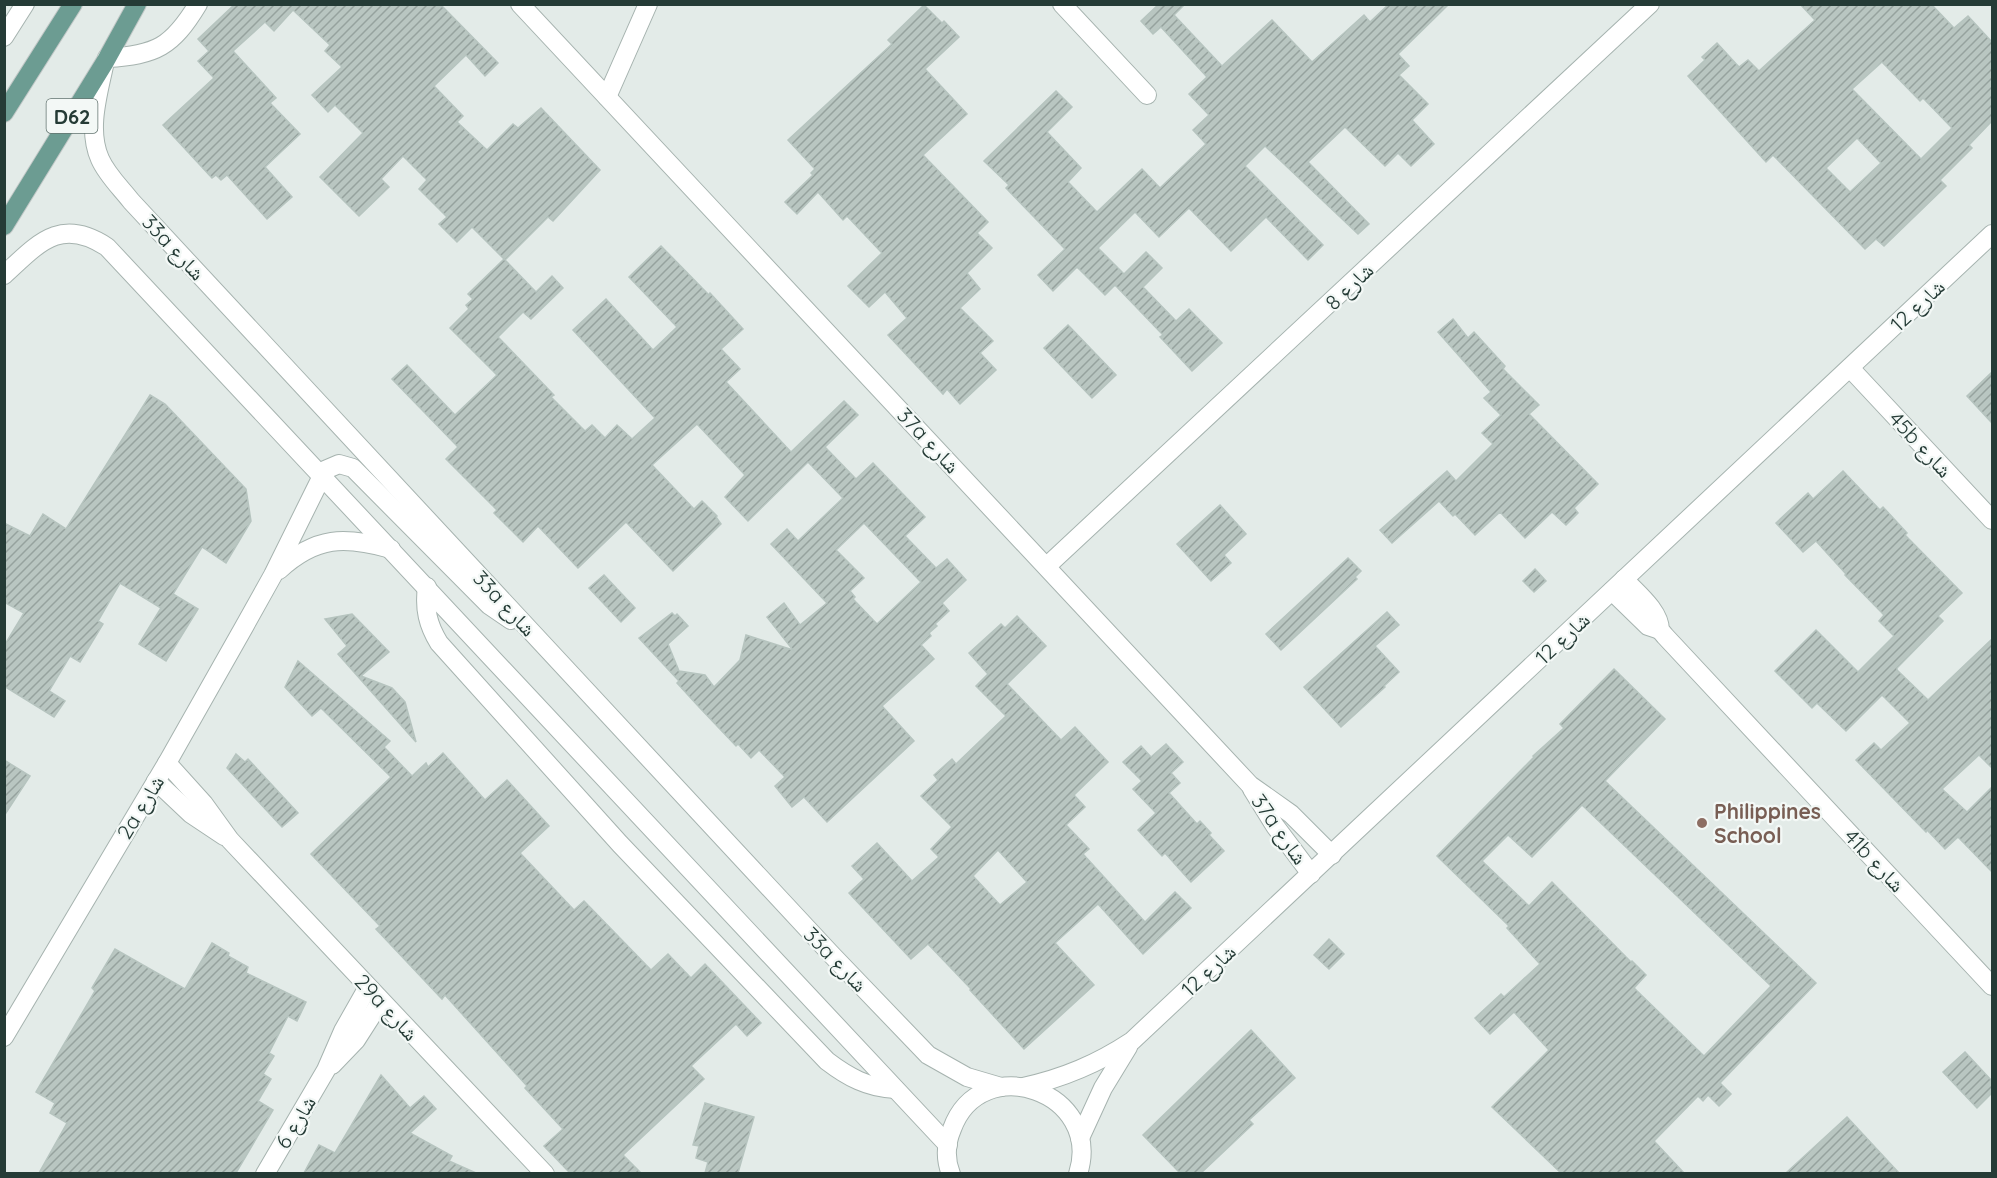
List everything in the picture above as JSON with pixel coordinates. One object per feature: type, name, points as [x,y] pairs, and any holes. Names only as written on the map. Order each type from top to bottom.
[{"type":"main road","name":"D62","points":[[4,113],[73,4]]},
{"type":"main road","name":"D62","points":[[4,226],[106,60],[137,4]]},
{"type":"street","points":[[4,37],[25,4]]},
{"type":"street","points":[[106,60],[133,57],[159,48],[181,31],[198,4]]},
{"type":"street","name":"37a شارع","points":[[520,4],[1250,784],[1291,814],[1332,855]]},
{"type":"street","points":[[607,97],[648,4]]},
{"type":"street","points":[[1062,4],[1148,95]]},
{"type":"street","name":"شارع 8","points":[[1047,566],[1650,4]]},
{"type":"street","name":"33a شارع","points":[[106,60],[96,102],[94,130],[99,158],[139,210],[928,1055],[967,1077],[1001,1087]]},
{"type":"street","points":[[4,275],[38,243],[49,238],[72,234],[97,240],[107,247],[948,1145]]},
{"type":"street","name":"شارع 12","points":[[1023,1087],[1072,1074],[1095,1064],[1132,1041],[1992,234]]},
{"type":"street","name":"45b شارع","points":[[1850,368],[1992,520]]},
{"type":"street","points":[[322,475],[332,466],[339,464],[353,468],[489,605],[514,622],[528,628]]},
{"type":"street","name":"2a شارع","points":[[4,1037],[156,781],[273,575],[322,475]]},
{"type":"street","name":"2a شارع","points":[[273,575],[302,551],[330,541],[360,541],[391,549]]},
{"type":"street","name":"41b شارع","points":[[1618,585],[1655,613],[1660,630],[1992,986]]},
{"type":"street","points":[[427,587],[426,615],[439,643],[620,844],[827,1060],[843,1073],[861,1082],[879,1088],[895,1089]]},
{"type":"street","name":"29a شارع","points":[[166,763],[204,804],[230,840],[545,1173]]},
{"type":"street","name":"29a شارع","points":[[156,781],[191,814],[230,840]]},
{"type":"street","name":"37a شارع","points":[[1250,784],[1267,814],[1311,874]]},
{"type":"street","name":"شارع 6","points":[[265,1173],[326,1070],[343,1031],[368,987]]},
{"type":"street","name":"شارع 6","points":[[326,1070],[349,1048],[381,1001]]},
{"type":"street","name":"شارع 12","points":[[1080,1138],[1103,1088],[1132,1041]]},
{"type":"street","points":[[951,1173],[947,1157],[948,1145],[953,1125],[965,1107],[981,1094],[1001,1087],[1023,1087],[1034,1089],[1055,1100],[1071,1117],[1080,1138],[1082,1152],[1078,1173]]},
{"type":"building","points":[[235,4],[440,4],[498,63],[485,76],[466,55],[434,86],[463,116],[457,122],[487,150],[513,124],[518,128],[541,108],[600,170],[553,221],[548,217],[505,260],[472,227],[457,242],[439,224],[447,217],[419,189],[427,180],[403,156],[381,179],[389,187],[359,216],[320,177],[363,133],[335,105],[328,112],[312,95],[342,67],[325,51],[330,45],[293,10],[274,31],[265,22],[233,51],[276,98],[270,103],[300,134],[265,167],[292,197],[267,219],[227,175],[221,180],[216,175],[212,178],[163,125],[214,78],[198,61],[209,51],[198,39]]},
{"type":"building","points":[[1159,4],[1185,4],[1174,15],[1222,66],[1272,20],[1312,62],[1364,15],[1370,22],[1389,4],[1449,4],[1398,54],[1409,66],[1399,75],[1428,104],[1412,120],[1434,144],[1411,166],[1398,153],[1385,166],[1345,127],[1308,162],[1369,224],[1358,234],[1265,146],[1245,166],[1323,245],[1308,260],[1266,217],[1231,251],[1189,208],[1159,237],[1135,212],[1098,248],[1124,274],[1146,252],[1162,268],[1143,287],[1176,321],[1189,309],[1222,343],[1192,371],[1160,337],[1163,335],[1115,285],[1105,295],[1077,267],[1053,291],[1038,275],[1065,249],[1006,188],[1009,185],[984,161],[1056,91],[1072,107],[1047,132],[1081,168],[1068,182],[1097,212],[1142,169],[1160,188],[1206,144],[1193,130],[1209,115],[1189,94],[1207,77],[1161,27],[1153,34],[1141,21]]},
{"type":"building","points":[[1800,4],[1931,4],[1954,28],[1968,16],[1992,42],[1992,121],[1969,145],[1972,148],[1940,180],[1946,186],[1884,246],[1876,239],[1865,249],[1773,155],[1766,162],[1688,76],[1705,60],[1702,57],[1717,43],[1739,67],[1748,60],[1759,71],[1815,20]],"holes":[[[1882,62],[1920,101],[1923,98],[1952,128],[1921,159],[1852,89]],[[1857,138],[1881,163],[1850,192],[1826,168]]]},
{"type":"building","points":[[924,5],[959,37],[925,69],[967,114],[923,155],[988,222],[977,233],[992,248],[967,273],[980,289],[960,308],[993,341],[980,353],[996,370],[960,404],[947,389],[943,394],[888,335],[907,318],[885,292],[869,307],[848,286],[882,253],[847,216],[843,220],[818,192],[797,214],[785,202],[813,175],[811,173],[815,169],[788,140],[892,44],[888,40]]},
{"type":"building","points":[[661,246],[709,295],[710,293],[743,329],[721,349],[740,369],[726,382],[791,452],[844,401],[858,415],[825,447],[856,479],[873,463],[925,517],[905,536],[936,568],[947,559],[966,580],[942,603],[949,611],[935,624],[937,626],[929,633],[931,636],[921,645],[934,659],[882,706],[914,741],[827,822],[804,797],[792,807],[775,786],[785,777],[759,750],[751,758],[738,744],[736,746],[639,638],[672,613],[675,616],[677,614],[688,626],[668,644],[679,671],[705,675],[714,687],[740,660],[746,635],[793,650],[767,617],[784,603],[800,625],[827,603],[771,544],[787,529],[798,541],[843,498],[808,462],[748,521],[725,497],[745,475],[697,424],[652,465],[694,509],[702,501],[717,516],[721,524],[673,571],[626,522],[578,568],[538,526],[523,542],[494,513],[497,510],[446,459],[458,447],[392,379],[407,365],[455,415],[497,375],[450,328],[469,309],[466,305],[473,299],[468,294],[504,259],[536,292],[552,276],[563,288],[531,319],[523,312],[498,337],[554,395],[551,397],[585,431],[592,425],[605,438],[617,425],[632,439],[655,418],[573,330],[606,299],[653,350],[677,327],[629,277]],"holes":[[[864,523],[921,582],[877,624],[853,599],[855,597],[850,591],[864,578],[836,550]]]},
{"type":"building","points":[[1453,319],[1468,338],[1474,332],[1505,366],[1503,369],[1539,405],[1529,414],[1598,484],[1574,508],[1578,513],[1566,525],[1552,512],[1525,538],[1500,512],[1475,535],[1439,501],[1392,543],[1380,530],[1447,471],[1456,481],[1493,444],[1482,433],[1501,415],[1484,398],[1491,392],[1438,332]]},
{"type":"building","points":[[1068,325],[1116,375],[1092,398],[1044,348]]},
{"type":"building","points":[[1992,372],[1992,423],[1967,396]]},
{"type":"building","points":[[150,395],[165,404],[246,489],[251,521],[226,563],[202,547],[173,594],[198,609],[166,661],[139,644],[161,608],[120,583],[98,621],[103,624],[80,662],[70,656],[49,691],[65,701],[54,717],[4,686],[4,646],[24,613],[4,602],[4,523],[30,536],[43,514],[66,529]]},
{"type":"building","points":[[1843,471],[1880,510],[1883,507],[1907,533],[1905,535],[1962,593],[1938,616],[1943,621],[1897,670],[1928,700],[1992,639],[1992,768],[1979,755],[1942,789],[1967,812],[1992,787],[1992,872],[1958,837],[1945,849],[1856,760],[1874,743],[1881,750],[1910,723],[1882,695],[1846,731],[1817,703],[1812,708],[1775,671],[1816,630],[1858,672],[1894,636],[1879,621],[1884,615],[1816,541],[1803,552],[1776,523],[1808,493],[1813,499]]},
{"type":"building","points":[[1220,505],[1246,534],[1224,555],[1231,563],[1211,581],[1177,544]]},
{"type":"building","points":[[1348,558],[1361,571],[1355,577],[1357,579],[1281,650],[1266,634]]},
{"type":"building","points":[[1535,569],[1546,581],[1534,592],[1523,581]]},
{"type":"building","points":[[604,575],[635,608],[621,622],[589,588]]},
{"type":"building","points":[[1387,612],[1399,625],[1375,646],[1399,672],[1341,727],[1304,687]]},
{"type":"building","points":[[352,614],[389,652],[361,676],[392,688],[405,702],[416,742],[338,654],[347,646],[325,619]]},
{"type":"building","points":[[1017,616],[1046,646],[1007,684],[1061,740],[1075,727],[1108,762],[1074,795],[1085,807],[1066,825],[1089,849],[1083,854],[1145,922],[1175,892],[1191,908],[1143,954],[1098,904],[1055,943],[1094,985],[1024,1049],[928,944],[911,959],[849,893],[864,879],[852,866],[877,843],[912,881],[939,857],[931,849],[952,827],[921,796],[938,780],[934,775],[952,759],[956,764],[1006,716],[976,686],[988,674],[969,653],[1001,624],[1005,628]],"holes":[[[998,850],[1027,882],[1000,905],[973,876]]]},
{"type":"building","points":[[298,661],[390,741],[384,747],[412,776],[426,763],[428,767],[443,753],[485,800],[507,780],[549,826],[520,853],[574,910],[584,901],[651,970],[668,954],[691,978],[705,964],[761,1023],[747,1036],[736,1024],[691,1066],[704,1079],[623,1155],[641,1173],[570,1173],[544,1146],[563,1129],[445,995],[442,999],[376,929],[380,926],[311,854],[391,777],[321,708],[312,716],[285,687]]},
{"type":"building","points":[[1614,669],[1665,719],[1605,781],[1816,983],[1720,1083],[1731,1094],[1719,1106],[1708,1095],[1703,1101],[1698,1096],[1654,1141],[1684,1173],[1561,1173],[1492,1107],[1549,1050],[1514,1012],[1490,1034],[1475,1018],[1501,994],[1504,997],[1540,964],[1507,928],[1509,926],[1437,856],[1533,756],[1564,728],[1560,724]],"holes":[[[1582,805],[1771,986],[1704,1056],[1634,988],[1646,975],[1552,882],[1529,906],[1482,861],[1508,835],[1532,857]]]},
{"type":"building","points":[[1166,744],[1183,762],[1171,773],[1180,783],[1169,793],[1197,824],[1200,821],[1224,851],[1191,882],[1165,853],[1162,856],[1138,830],[1156,813],[1133,789],[1142,781],[1123,762],[1141,746],[1151,757]]},
{"type":"building","points":[[236,754],[245,762],[248,759],[298,813],[282,827],[227,768]]},
{"type":"building","points":[[4,760],[30,776],[4,816]]},
{"type":"building","points":[[1329,939],[1344,954],[1329,969],[1314,955]]},
{"type":"building","points":[[212,943],[229,953],[228,956],[248,967],[246,973],[306,1002],[297,1021],[288,1016],[269,1053],[274,1056],[263,1074],[271,1079],[258,1101],[273,1110],[236,1173],[39,1173],[67,1123],[50,1113],[55,1103],[36,1092],[95,991],[92,988],[115,949],[185,989]]},
{"type":"building","points":[[1251,1030],[1295,1078],[1249,1120],[1253,1124],[1201,1173],[1180,1173],[1143,1135]]},
{"type":"building","points":[[1965,1052],[1992,1081],[1992,1093],[1977,1108],[1943,1072]]},
{"type":"building","points":[[381,1075],[410,1108],[424,1096],[436,1109],[410,1133],[452,1156],[449,1161],[476,1173],[304,1173],[319,1145],[335,1153]]},
{"type":"building","points":[[705,1103],[754,1117],[738,1173],[705,1173],[708,1162],[696,1158],[699,1146],[693,1145]]},
{"type":"building","points":[[1847,1117],[1899,1173],[1786,1173]]},
{"type":"place","name":"Philippines School","points":[[1702,823]]}]
